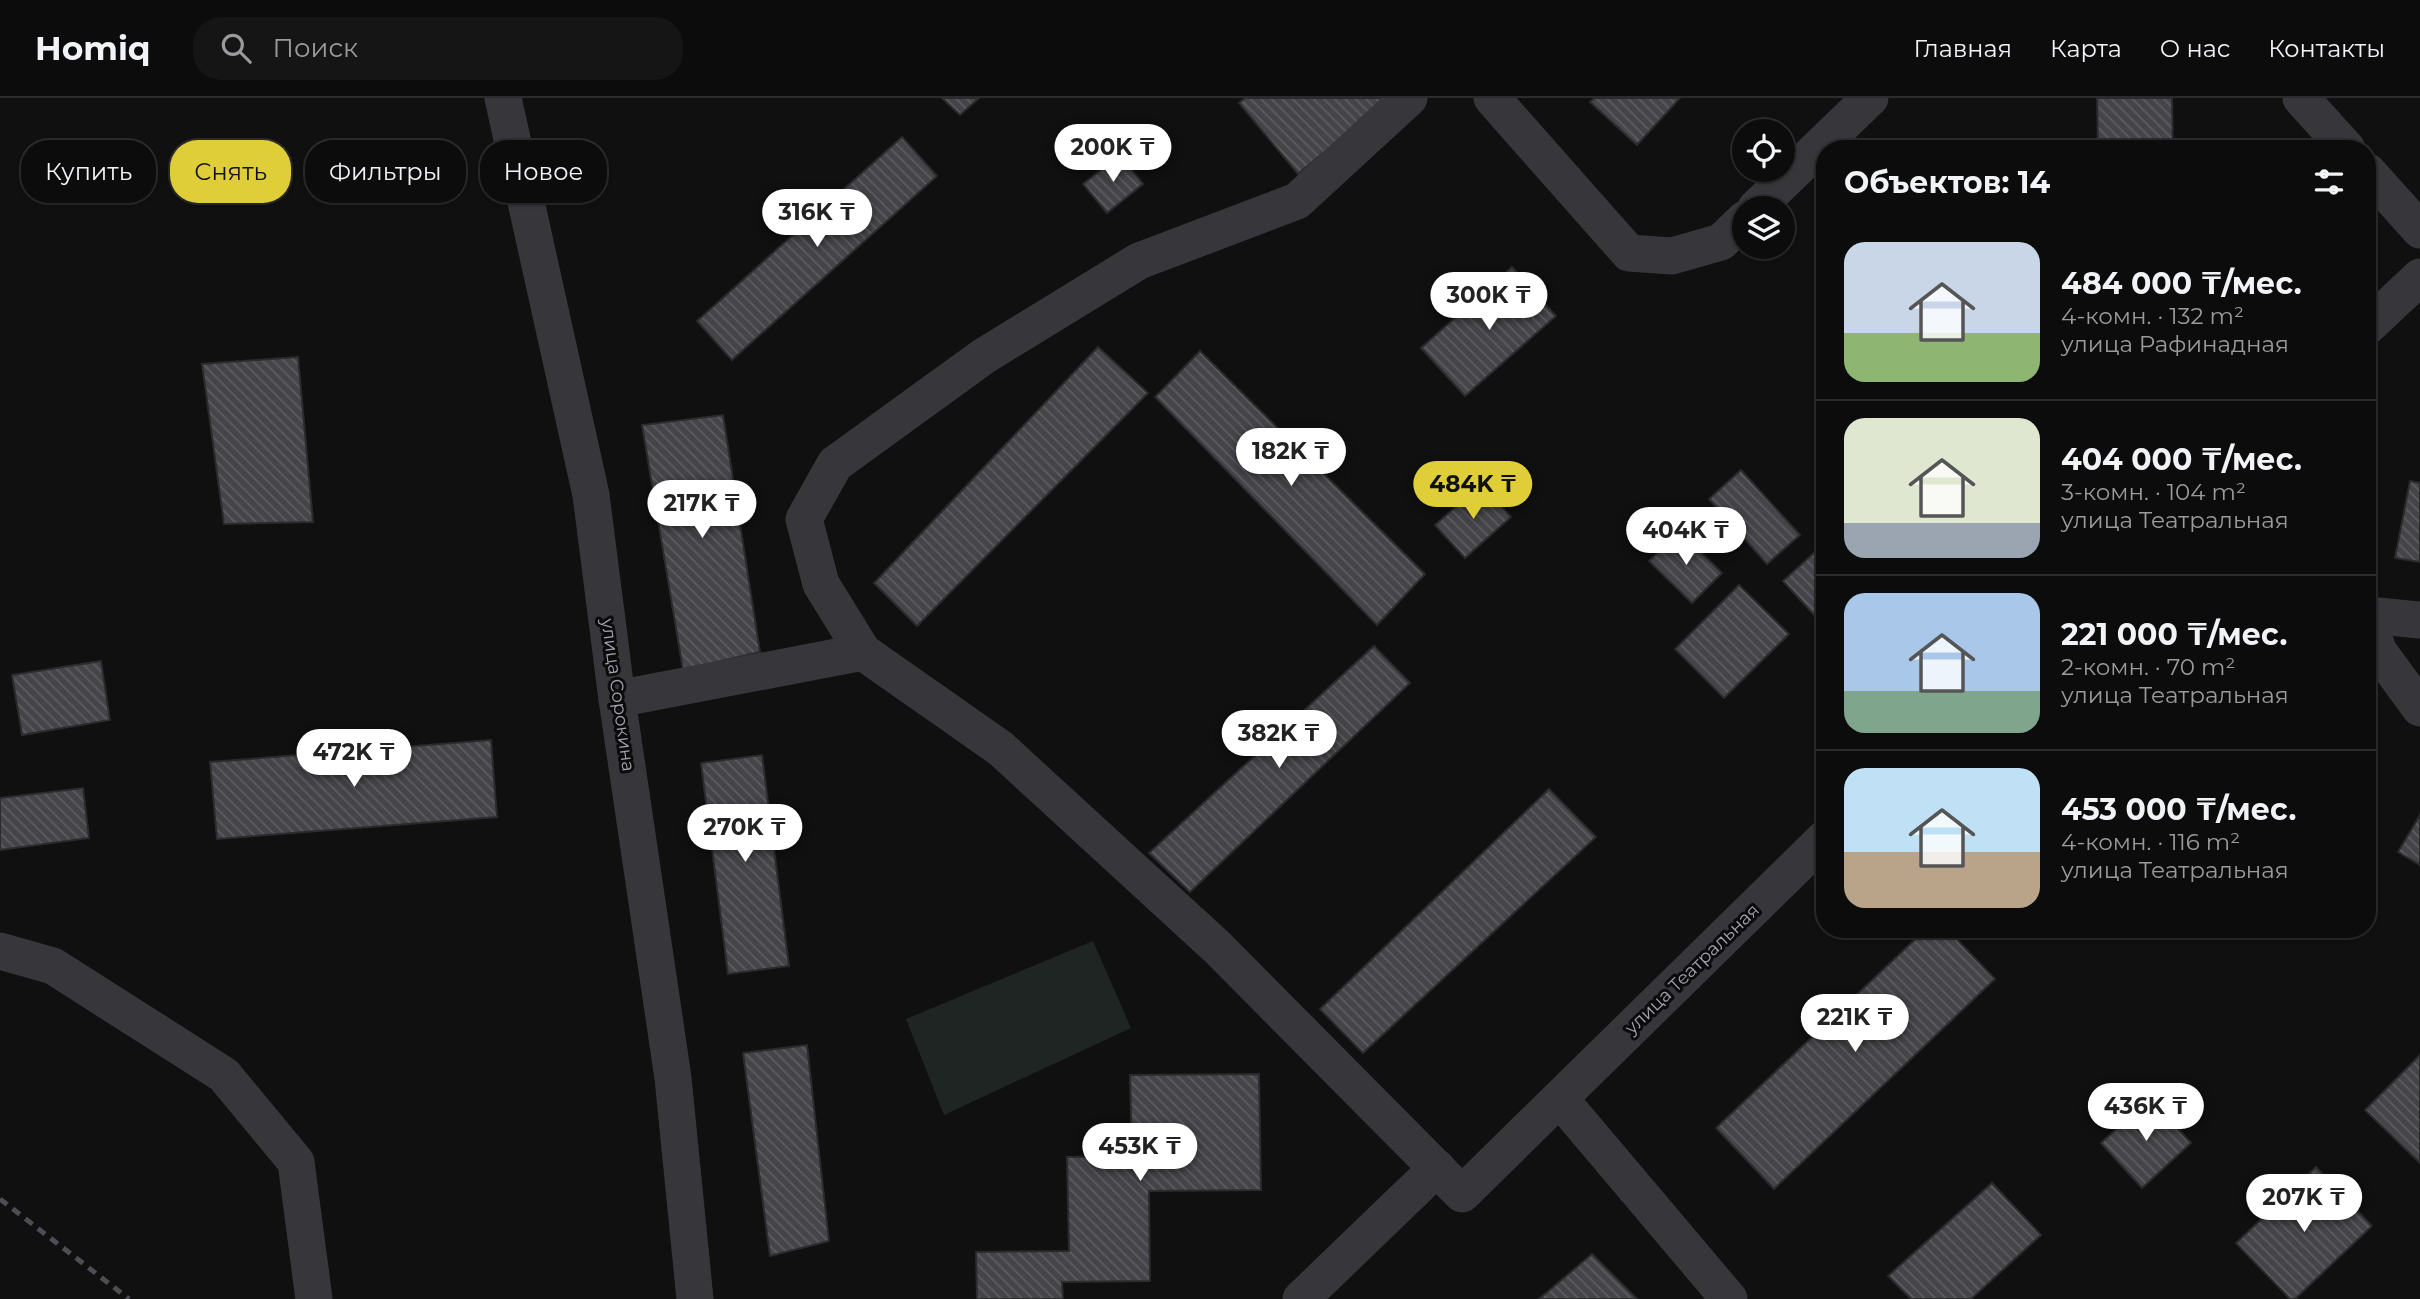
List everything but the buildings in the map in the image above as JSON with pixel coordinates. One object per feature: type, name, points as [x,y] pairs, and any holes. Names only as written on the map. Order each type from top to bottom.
[{"type":"street","name":"улица Сорокина","points":[[503,98],[592,495],[617,699],[673,1079],[695,1299]]},
{"type":"street","points":[[1301,1299],[1437,1168],[1217,947],[1000,748],[863,652],[821,584],[804,519],[835,464],[984,356],[1139,261],[1297,201],[1409,98]]},
{"type":"street","points":[[1492,98],[1629,253],[1672,256],[1721,242],[1732,231]]},
{"type":"street","points":[[1826,140],[1870,98]]},
{"type":"street","points":[[2301,98],[2339,140]]},
{"type":"street","points":[[1768,196],[1816,150]]},
{"type":"street","points":[[2376,181],[2420,230]]},
{"type":"street","points":[[2376,318],[2420,277]]},
{"type":"street","points":[[2376,616],[2420,620]]},
{"type":"street","points":[[2376,644],[2420,708]]},
{"type":"street","points":[[617,699],[863,652]]},
{"type":"street","name":"улица Театральная","points":[[1437,1168],[1462,1194],[1816,847]]},
{"type":"street","points":[[0,951],[53,966],[224,1075],[296,1162],[314,1299]]},
{"type":"street","points":[[1560,1099],[1729,1299]]},
{"type":"shaded area","points":[[1093,941],[1131,1028],[944,1115],[906,1019]]},
{"type":"railway","points":[[0,1199],[129,1299]]}]
